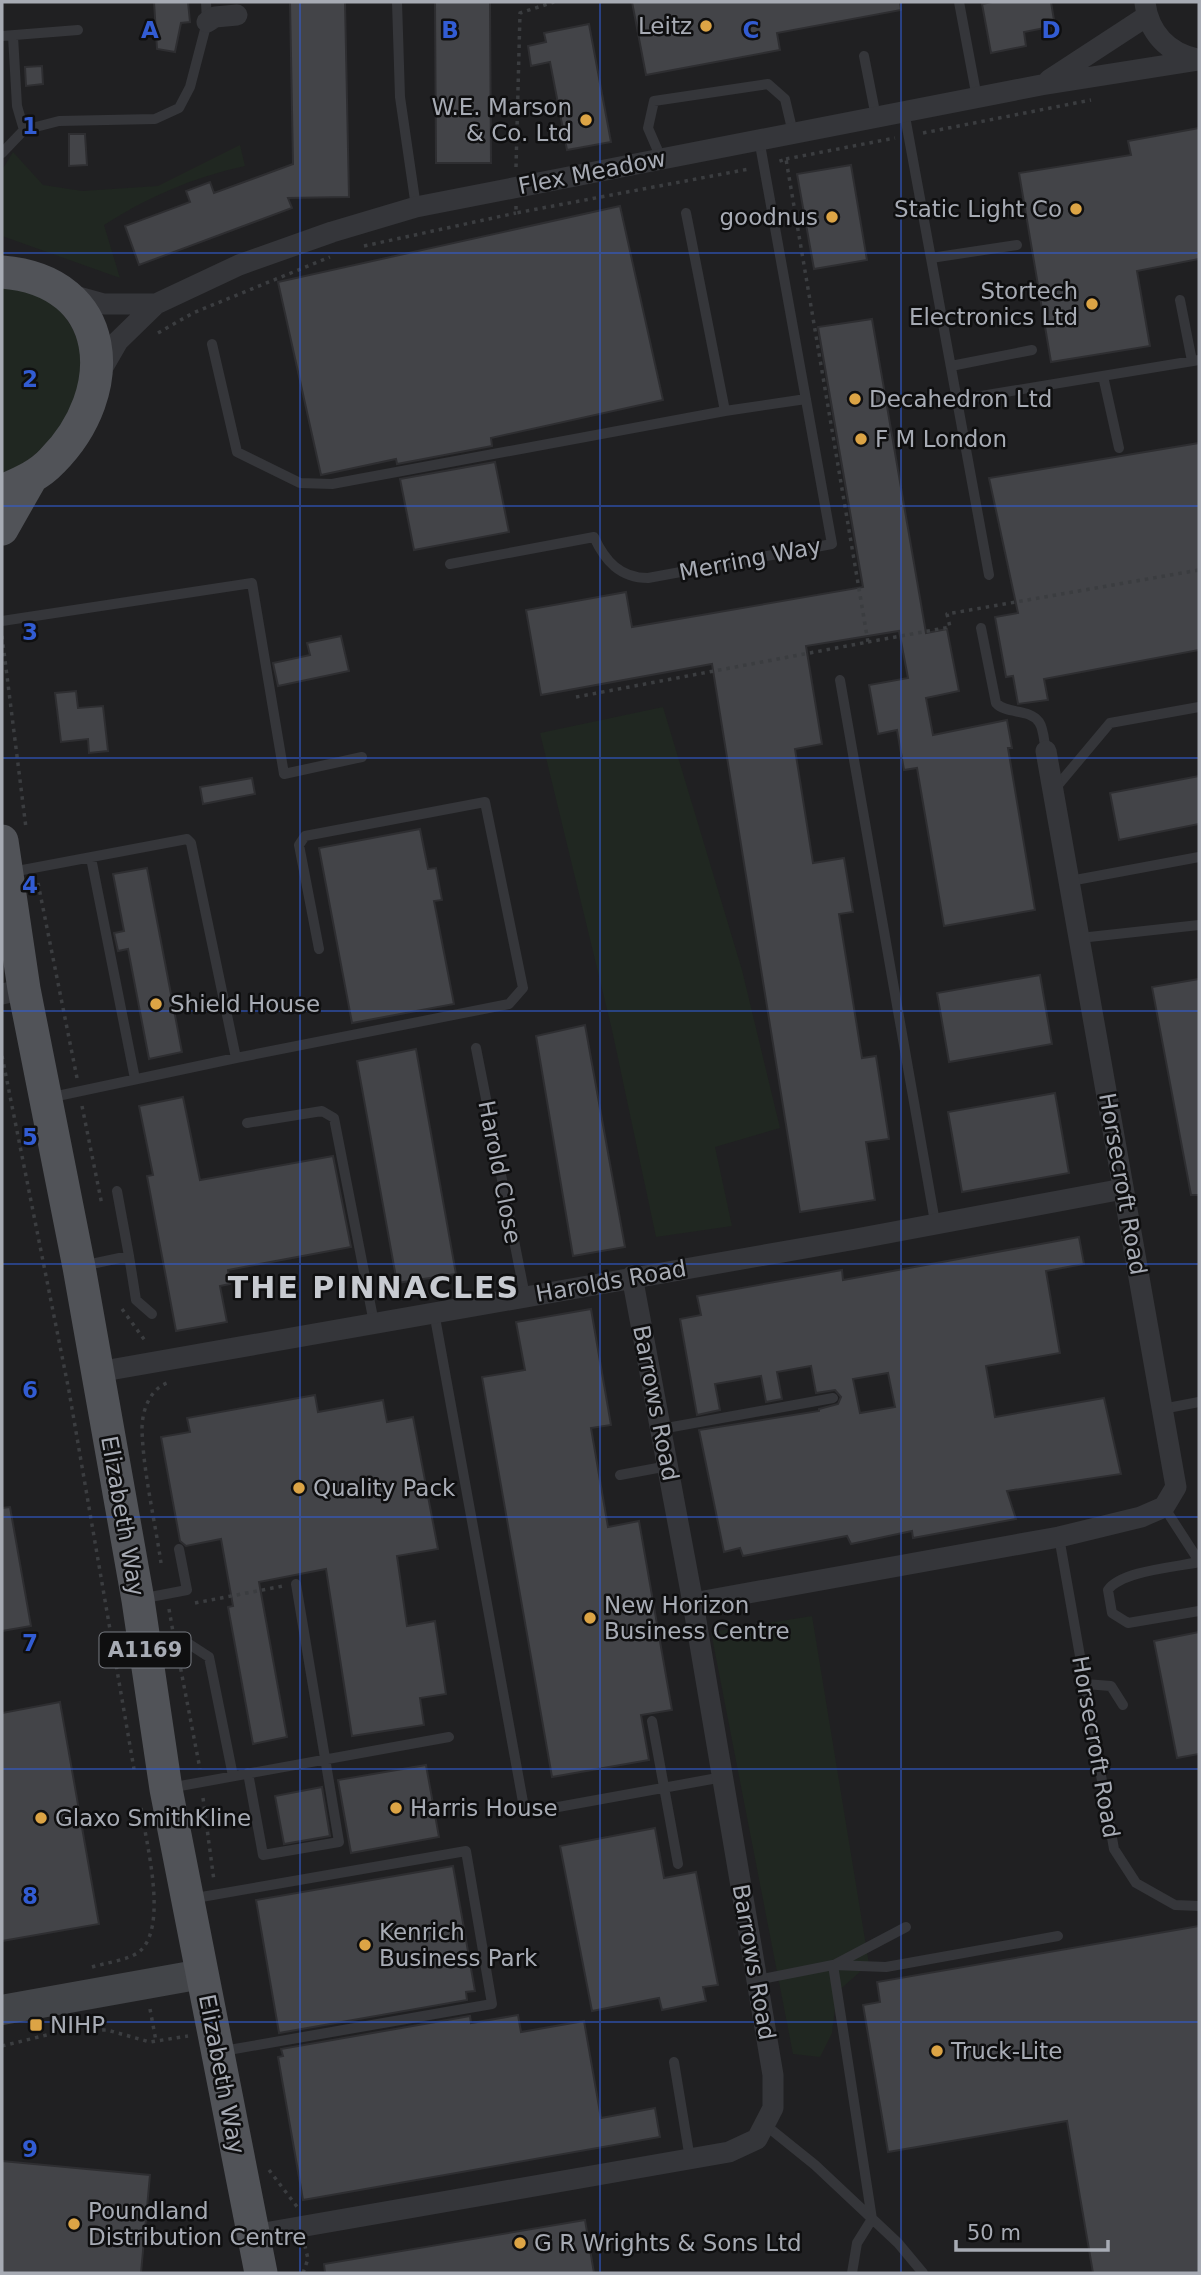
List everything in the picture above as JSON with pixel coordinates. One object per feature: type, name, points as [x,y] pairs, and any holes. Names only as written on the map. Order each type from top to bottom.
[{"type":"main road","points":[[2,272],[39,279],[68,294],[81,310],[90,329],[96,348],[99,374],[85,416],[72,438],[52,461],[16,485],[2,529]]},
{"type":"main road","name":"Elizabeth Way","points":[[13,861],[10,958],[45,1098],[98,1371],[157,1601],[161,1649],[153,1797],[202,1897],[204,2044],[254,2235],[261,2273]]},
{"type":"street","name":"Flex Meadow","points":[[1041,85],[1146,9],[1154,33],[1167,47],[1183,56],[1199,60]]},
{"type":"street","points":[[206,12],[215,17],[237,15]]},
{"type":"street","name":"Flex Meadow","points":[[99,374],[118,341],[156,304],[239,265],[332,232],[416,207],[1041,85],[1199,60]]},
{"type":"street","name":"Flex Meadow","points":[[68,294],[104,304],[156,304]]},
{"type":"street","name":"Horsecroft Road","points":[[1046,751],[1176,1487],[1164,1507]]},
{"type":"street","name":"Harolds Road","points":[[98,1371],[1123,1189]]},
{"type":"street","name":"Barrows Road","points":[[632,1276],[693,1603],[773,2076],[773,2108],[764,2124]]},
{"type":"street","points":[[693,1603],[1059,1536],[1141,1517],[1164,1507]]},
{"type":"street","points":[[2,2010],[202,1974]]},
{"type":"street","points":[[254,2235],[690,2159],[738,2147],[757,2139],[764,2124]]},
{"type":"lane","points":[[397,2],[400,97],[416,207]]},
{"type":"lane","points":[[959,2],[977,98]]},
{"type":"lane","points":[[2,153],[24,130],[59,121],[155,119],[179,108],[190,87],[206,12]]},
{"type":"lane","points":[[24,130],[17,106],[7,36],[78,30]]},
{"type":"lane","points":[[864,56],[876,117]]},
{"type":"lane","points":[[661,158],[648,128],[654,101],[768,84],[785,99],[793,133]]},
{"type":"lane","points":[[904,111],[989,575]]},
{"type":"lane","name":"Merring Way","points":[[450,564],[594,537],[602,554],[617,569],[632,578],[648,578],[832,544],[759,139]]},
{"type":"lane","points":[[686,212],[725,411]]},
{"type":"lane","points":[[931,258],[1017,245]]},
{"type":"lane","points":[[957,400],[1195,361],[1180,300]]},
{"type":"lane","points":[[212,344],[237,452],[300,482],[332,484],[725,411],[806,399]]},
{"type":"lane","points":[[951,366],[1032,350]]},
{"type":"lane","points":[[1103,376],[1119,448]]},
{"type":"lane","points":[[2,621],[252,583],[284,774],[362,757]]},
{"type":"lane","points":[[981,628],[996,703],[1000,707],[1030,715],[1040,723],[1046,751]]},
{"type":"lane","points":[[841,680],[935,1222]]},
{"type":"lane","points":[[1053,791],[1110,723],[1199,707]]},
{"type":"lane","points":[[45,1098],[509,1004],[517,999],[523,988],[485,802],[305,836],[299,845],[319,949]]},
{"type":"lane","points":[[13,861],[91,858],[187,839],[191,842],[236,1058]]},
{"type":"lane","points":[[1070,881],[1199,857]]},
{"type":"lane","points":[[91,858],[135,1079]]},
{"type":"lane","points":[[1080,938],[1199,925]]},
{"type":"lane","name":"Harold Close","points":[[476,1048],[525,1296]]},
{"type":"lane","points":[[247,1123],[322,1111],[334,1118],[374,1322]]},
{"type":"lane","points":[[117,1191],[136,1300],[152,1314]]},
{"type":"lane","points":[[79,1267],[129,1256]]},
{"type":"lane","points":[[434,1312],[525,1813],[723,1777]]},
{"type":"lane","points":[[661,1429],[833,1398]]},
{"type":"lane","points":[[1162,1409],[1199,1402]]},
{"type":"lane","points":[[620,1475],[668,1466]]},
{"type":"lane","points":[[1164,1507],[1199,1561],[1114,1581],[1108,1590],[1112,1613],[1128,1623],[1199,1611]]},
{"type":"lane","name":"Horsecroft Road","points":[[1059,1536],[1114,1849],[1136,1884],[1175,1905],[1199,1906]]},
{"type":"lane","points":[[157,1601],[187,1590],[179,1549]]},
{"type":"lane","points":[[248,1773],[263,1855],[340,1842],[296,1584]]},
{"type":"lane","points":[[161,1649],[189,1644],[209,1657],[233,1776]]},
{"type":"lane","points":[[1085,1684],[1111,1686],[1123,1705]]},
{"type":"lane","points":[[652,1721],[678,1864]]},
{"type":"lane","points":[[153,1797],[201,1782],[449,1737]]},
{"type":"lane","points":[[202,1897],[466,1851],[492,2004],[204,2044]]},
{"type":"lane","points":[[833,1965],[906,1927]]},
{"type":"lane","points":[[757,1980],[833,1965],[886,1967],[1058,1936]]},
{"type":"lane","points":[[833,1965],[872,2219],[857,2243],[852,2273]]},
{"type":"lane","points":[[674,2062],[690,2159]]},
{"type":"lane","points":[[764,2124],[815,2165],[872,2219],[923,2273]]},
{"type":"path","points":[[786,159],[1094,99]]},
{"type":"path","points":[[351,249],[516,213]]},
{"type":"path","points":[[156,334],[217,302],[339,253]]},
{"type":"path","points":[[868,642],[950,627],[947,614],[1199,570]]},
{"type":"path","points":[[2,636],[13,861],[39,887],[102,1207]]},
{"type":"path","points":[[2,1056],[69,1391],[135,1777]]},
{"type":"path","points":[[120,1298],[123,1311],[147,1343],[168,1339],[175,1381],[160,1385],[151,1394],[142,1427],[161,1649],[201,1782],[202,1897]]},
{"type":"path","points":[[194,1603],[296,1584]]},
{"type":"path","points":[[157,1601],[181,1606]]},
{"type":"path","points":[[85,1969],[138,1952],[152,1933],[153,1797]]},
{"type":"path","points":[[149,2007],[156,2041]]},
{"type":"path","points":[[2,2046],[62,2031],[107,2030],[150,2042],[204,2044]]},
{"type":"path","points":[[266,2166],[297,2206],[308,2259],[303,2273]]},
{"type":"shaded area","points":[[2,2],[1199,2],[1199,2273],[2,2273]]},
{"type":"shaded area","points":[[240,145],[245,166],[172,189],[104,225],[120,278],[2,236],[2,170],[13,152],[43,185],[82,191],[158,186]]},
{"type":"shaded area","points":[[2,281],[48,296],[76,335],[82,358],[80,382],[73,405],[60,427],[24,464],[2,477]]},
{"type":"shaded area","points":[[663,707],[742,970],[780,1128],[715,1147],[732,1226],[656,1237],[612,1030],[540,733]]},
{"type":"shaded area","points":[[812,1616],[869,1964],[837,1992],[832,2033],[820,2057],[793,2054],[711,1632]]},
{"type":"building","points":[[154,2],[188,2],[190,22],[181,23],[175,52],[157,49]]},
{"type":"building","points":[[290,2],[345,2],[349,197],[288,198],[292,208],[139,265],[125,226],[190,202],[186,191],[210,182],[214,193],[293,164]]},
{"type":"building","points":[[435,2],[490,2],[491,163],[436,163]]},
{"type":"building","name":"Leitz","points":[[632,2],[900,2],[901,10],[777,33],[780,50],[646,75]]},
{"type":"building","points":[[1051,2],[1055,26],[1024,32],[1026,46],[991,53],[982,4]]},
{"type":"building","points":[[589,24],[611,142],[567,150],[550,62],[531,66],[528,46],[546,42],[544,33]]},
{"type":"building","points":[[42,66],[43,84],[26,86],[25,67]]},
{"type":"building","points":[[1199,128],[1199,259],[1137,271],[1150,346],[1051,362],[1019,173],[1131,155],[1128,141]]},
{"type":"building","points":[[69,134],[85,134],[87,165],[69,166]]},
{"type":"building","name":"goodnus","points":[[851,165],[867,260],[814,269],[797,174]]},
{"type":"building","points":[[620,206],[663,400],[491,438],[492,446],[397,464],[396,459],[321,475],[278,282]]},
{"type":"building","points":[[872,319],[926,633],[947,629],[959,691],[926,698],[933,735],[1007,720],[1012,748],[1008,748],[1035,910],[944,926],[917,768],[904,770],[897,730],[878,734],[869,685],[908,678],[899,631],[806,646],[822,744],[795,749],[813,863],[844,858],[853,912],[839,914],[862,1058],[876,1056],[889,1139],[866,1142],[875,1200],[800,1212],[712,664],[541,695],[526,610],[626,592],[632,627],[863,587],[818,327]]},
{"type":"building","points":[[1199,443],[1199,650],[1044,679],[1048,700],[1018,704],[1013,676],[1006,677],[995,617],[1018,613],[989,478]]},
{"type":"building","points":[[495,462],[509,532],[414,550],[400,479]]},
{"type":"building","points":[[341,636],[349,671],[278,686],[273,663],[310,655],[307,643]]},
{"type":"building","points":[[76,691],[78,708],[103,706],[108,751],[89,753],[88,739],[61,742],[55,693]]},
{"type":"building","points":[[1199,776],[1199,824],[1119,840],[1110,793]]},
{"type":"building","points":[[252,778],[255,794],[203,804],[200,787]]},
{"type":"building","points":[[420,829],[428,869],[436,868],[442,900],[434,901],[454,1004],[352,1023],[319,848]]},
{"type":"building","name":"Shield House","points":[[147,868],[182,1052],[149,1059],[128,949],[118,951],[114,933],[124,931],[113,874]]},
{"type":"building","points":[[1040,975],[1052,1044],[949,1062],[937,993]]},
{"type":"building","points":[[1199,979],[1199,1195],[1191,1195],[1152,987]]},
{"type":"building","points":[[585,1025],[625,1247],[573,1256],[536,1036]]},
{"type":"building","points":[[416,1049],[456,1274],[397,1283],[357,1061]]},
{"type":"building","points":[[1055,1093],[1069,1173],[962,1192],[948,1112]]},
{"type":"building","points":[[183,1097],[200,1180],[333,1156],[351,1247],[228,1270],[230,1284],[220,1286],[227,1322],[176,1331],[147,1176],[153,1175],[139,1106]]},
{"type":"building","points":[[1079,1237],[1084,1264],[1046,1271],[1060,1353],[986,1366],[995,1417],[1104,1398],[1121,1474],[1007,1491],[1016,1519],[913,1538],[912,1531],[851,1544],[847,1536],[743,1556],[740,1548],[724,1552],[699,1430],[819,1411],[838,1404],[841,1397],[835,1390],[816,1393],[811,1366],[777,1372],[782,1399],[766,1402],[761,1376],[715,1384],[720,1410],[697,1415],[680,1319],[701,1315],[697,1296],[842,1270],[843,1280]],"holes":[[[888,1373],[895,1407],[860,1413],[853,1379]]]},
{"type":"building","name":"New Horizon Business Centre","points":[[591,1309],[611,1425],[591,1428],[608,1527],[639,1521],[672,1710],[641,1715],[649,1760],[552,1777],[482,1377],[525,1370],[516,1322]]},
{"type":"building","name":"Quality Pack","points":[[315,1395],[318,1412],[383,1400],[387,1422],[413,1417],[438,1549],[397,1556],[407,1626],[435,1621],[446,1694],[420,1698],[424,1725],[352,1736],[326,1569],[259,1582],[287,1737],[253,1744],[228,1607],[233,1606],[221,1539],[186,1546],[180,1541],[161,1437],[190,1432],[187,1418]]},
{"type":"building","points":[[10,1507],[31,1626],[2,1631],[2,1508]]},
{"type":"building","points":[[1199,1632],[1199,1754],[1177,1758],[1154,1641]]},
{"type":"building","name":"Glaxo SmithKline","points":[[60,1702],[99,1924],[2,1941],[2,1713]]},
{"type":"building","name":"Harris House","points":[[426,1765],[439,1837],[351,1853],[338,1780]]},
{"type":"building","points":[[322,1787],[330,1836],[284,1844],[275,1796]]},
{"type":"building","points":[[655,1828],[664,1878],[696,1872],[718,1985],[703,1987],[706,2001],[662,2010],[659,1998],[592,2011],[560,1846]]},
{"type":"building","name":"Kenrich Business Park","points":[[453,1866],[475,1991],[466,1992],[467,2000],[279,2033],[256,1900]]},
{"type":"building","points":[[1199,1926],[1199,2273],[1093,2273],[1067,2121],[888,2152],[863,2005],[880,2002],[877,1982]]},
{"type":"building","points":[[518,2015],[521,2032],[584,2021],[601,2118],[655,2108],[660,2137],[303,2200],[278,2057],[283,2056],[281,2049],[470,2016],[471,2023]]},
{"type":"building","name":"Poundland Distribution Centre","points":[[2,2161],[150,2175],[141,2273],[2,2273]]},
{"type":"building","name":"G R Wrights & Sons Ltd","points":[[585,2220],[594,2273],[325,2273],[324,2264]]},
{"type":"place","name":"Leitz","points":[[706,26]]},
{"type":"place","name":"W.E. Marson & Co. Ltd","points":[[586,120]]},
{"type":"place","name":"Static Light Co","points":[[1076,209]]},
{"type":"place","name":"goodnus","points":[[832,217]]},
{"type":"place","name":"Stortech Electronics Ltd","points":[[1092,304]]},
{"type":"place","name":"Decahedron Ltd","points":[[855,399]]},
{"type":"place","name":"F M London","points":[[861,439]]},
{"type":"place","name":"Shield House","points":[[156,1004]]},
{"type":"place","name":"Quality Pack","points":[[299,1488]]},
{"type":"place","name":"New Horizon Business Centre","points":[[590,1618]]},
{"type":"place","name":"Harris House","points":[[396,1808]]},
{"type":"place","name":"Glaxo SmithKline","points":[[41,1818]]},
{"type":"place","name":"Kenrich Business Park","points":[[365,1945]]},
{"type":"place","name":"NIHP","points":[[36,2025]]},
{"type":"place","name":"Truck-Lite","points":[[937,2051]]},
{"type":"place","name":"Poundland Distribution Centre","points":[[74,2224]]},
{"type":"place","name":"G R Wrights & Sons Ltd","points":[[520,2243]]},
{"type":"district","name":"THE PINNACLES","points":[[374,1288]]}]
